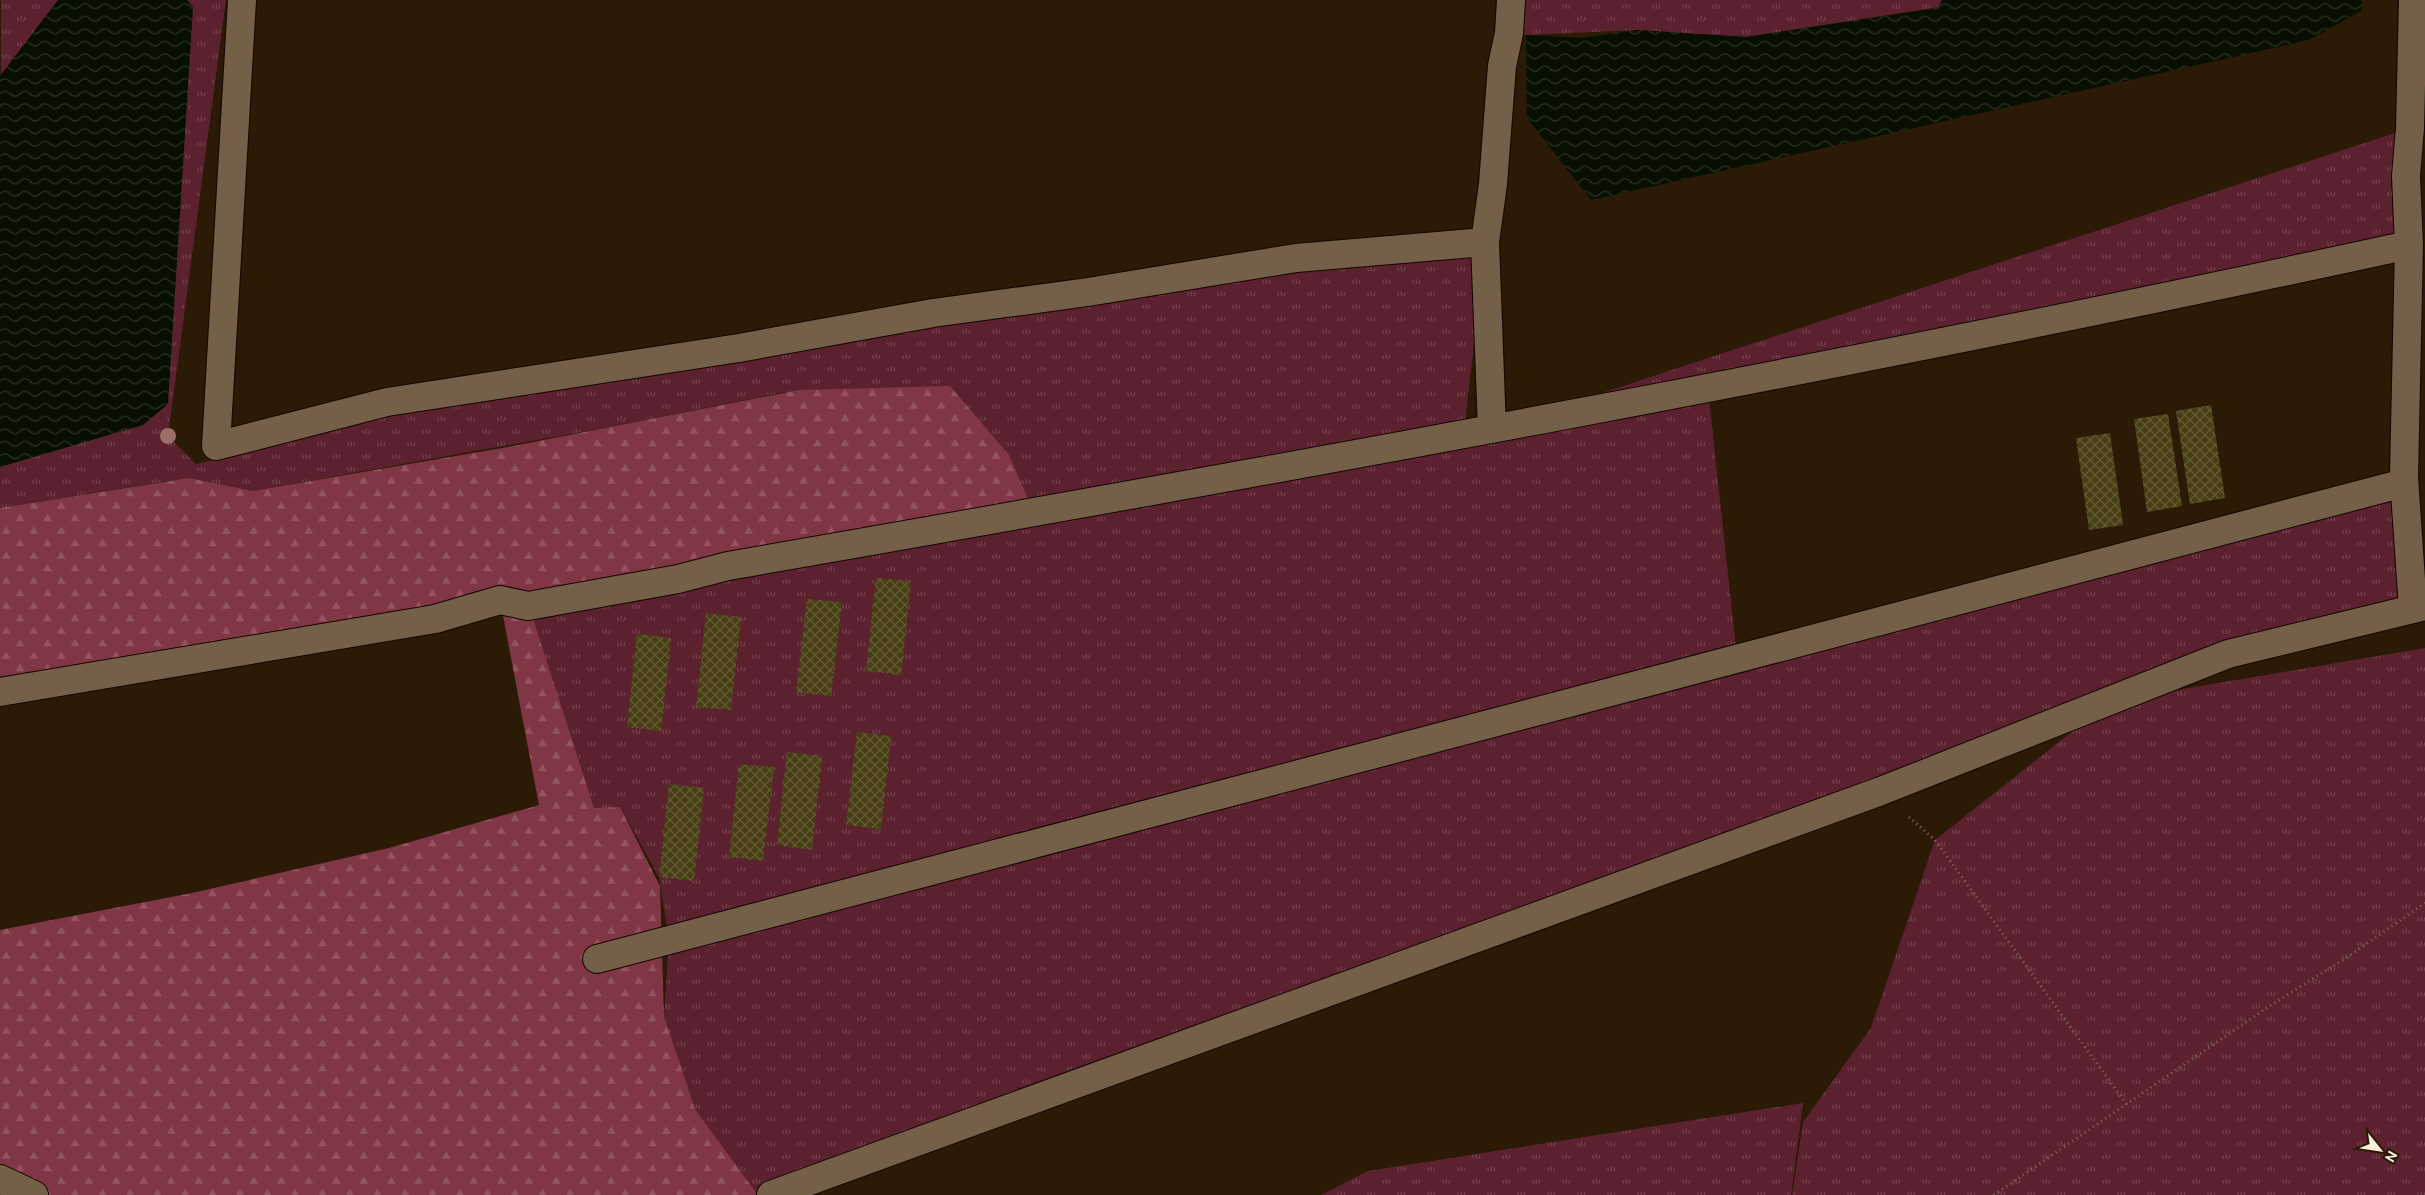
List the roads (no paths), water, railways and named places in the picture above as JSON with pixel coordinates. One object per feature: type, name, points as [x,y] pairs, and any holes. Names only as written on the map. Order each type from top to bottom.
[{"type":"street","points":[[242,0],[216,446],[387,402],[739,348],[933,313],[1088,292],[1296,258],[1485,242]]},
{"type":"street","points":[[1492,428],[1485,242],[1493,184],[1502,66],[1509,33],[1511,0]]},
{"type":"street","points":[[771,1195],[1881,791],[2228,654],[2419,608],[2404,483],[2409,245],[2406,176],[2419,33],[2413,0]]},
{"type":"street","points":[[0,692],[435,619],[500,600],[528,606],[678,579],[728,566],[1717,387],[2307,268],[2409,245]]},
{"type":"street","points":[[597,959],[2404,483]]},
{"type":"street","points":[[0,1179],[34,1195]]},
{"type":"water","points":[[58,0],[187,0],[193,7],[168,404],[143,425],[0,467],[0,76]]},
{"type":"water","points":[[1942,0],[2362,0],[2361,11],[2309,40],[1591,200],[1527,118],[1526,35],[1581,38],[1638,30],[1746,37],[1938,8]]}]
